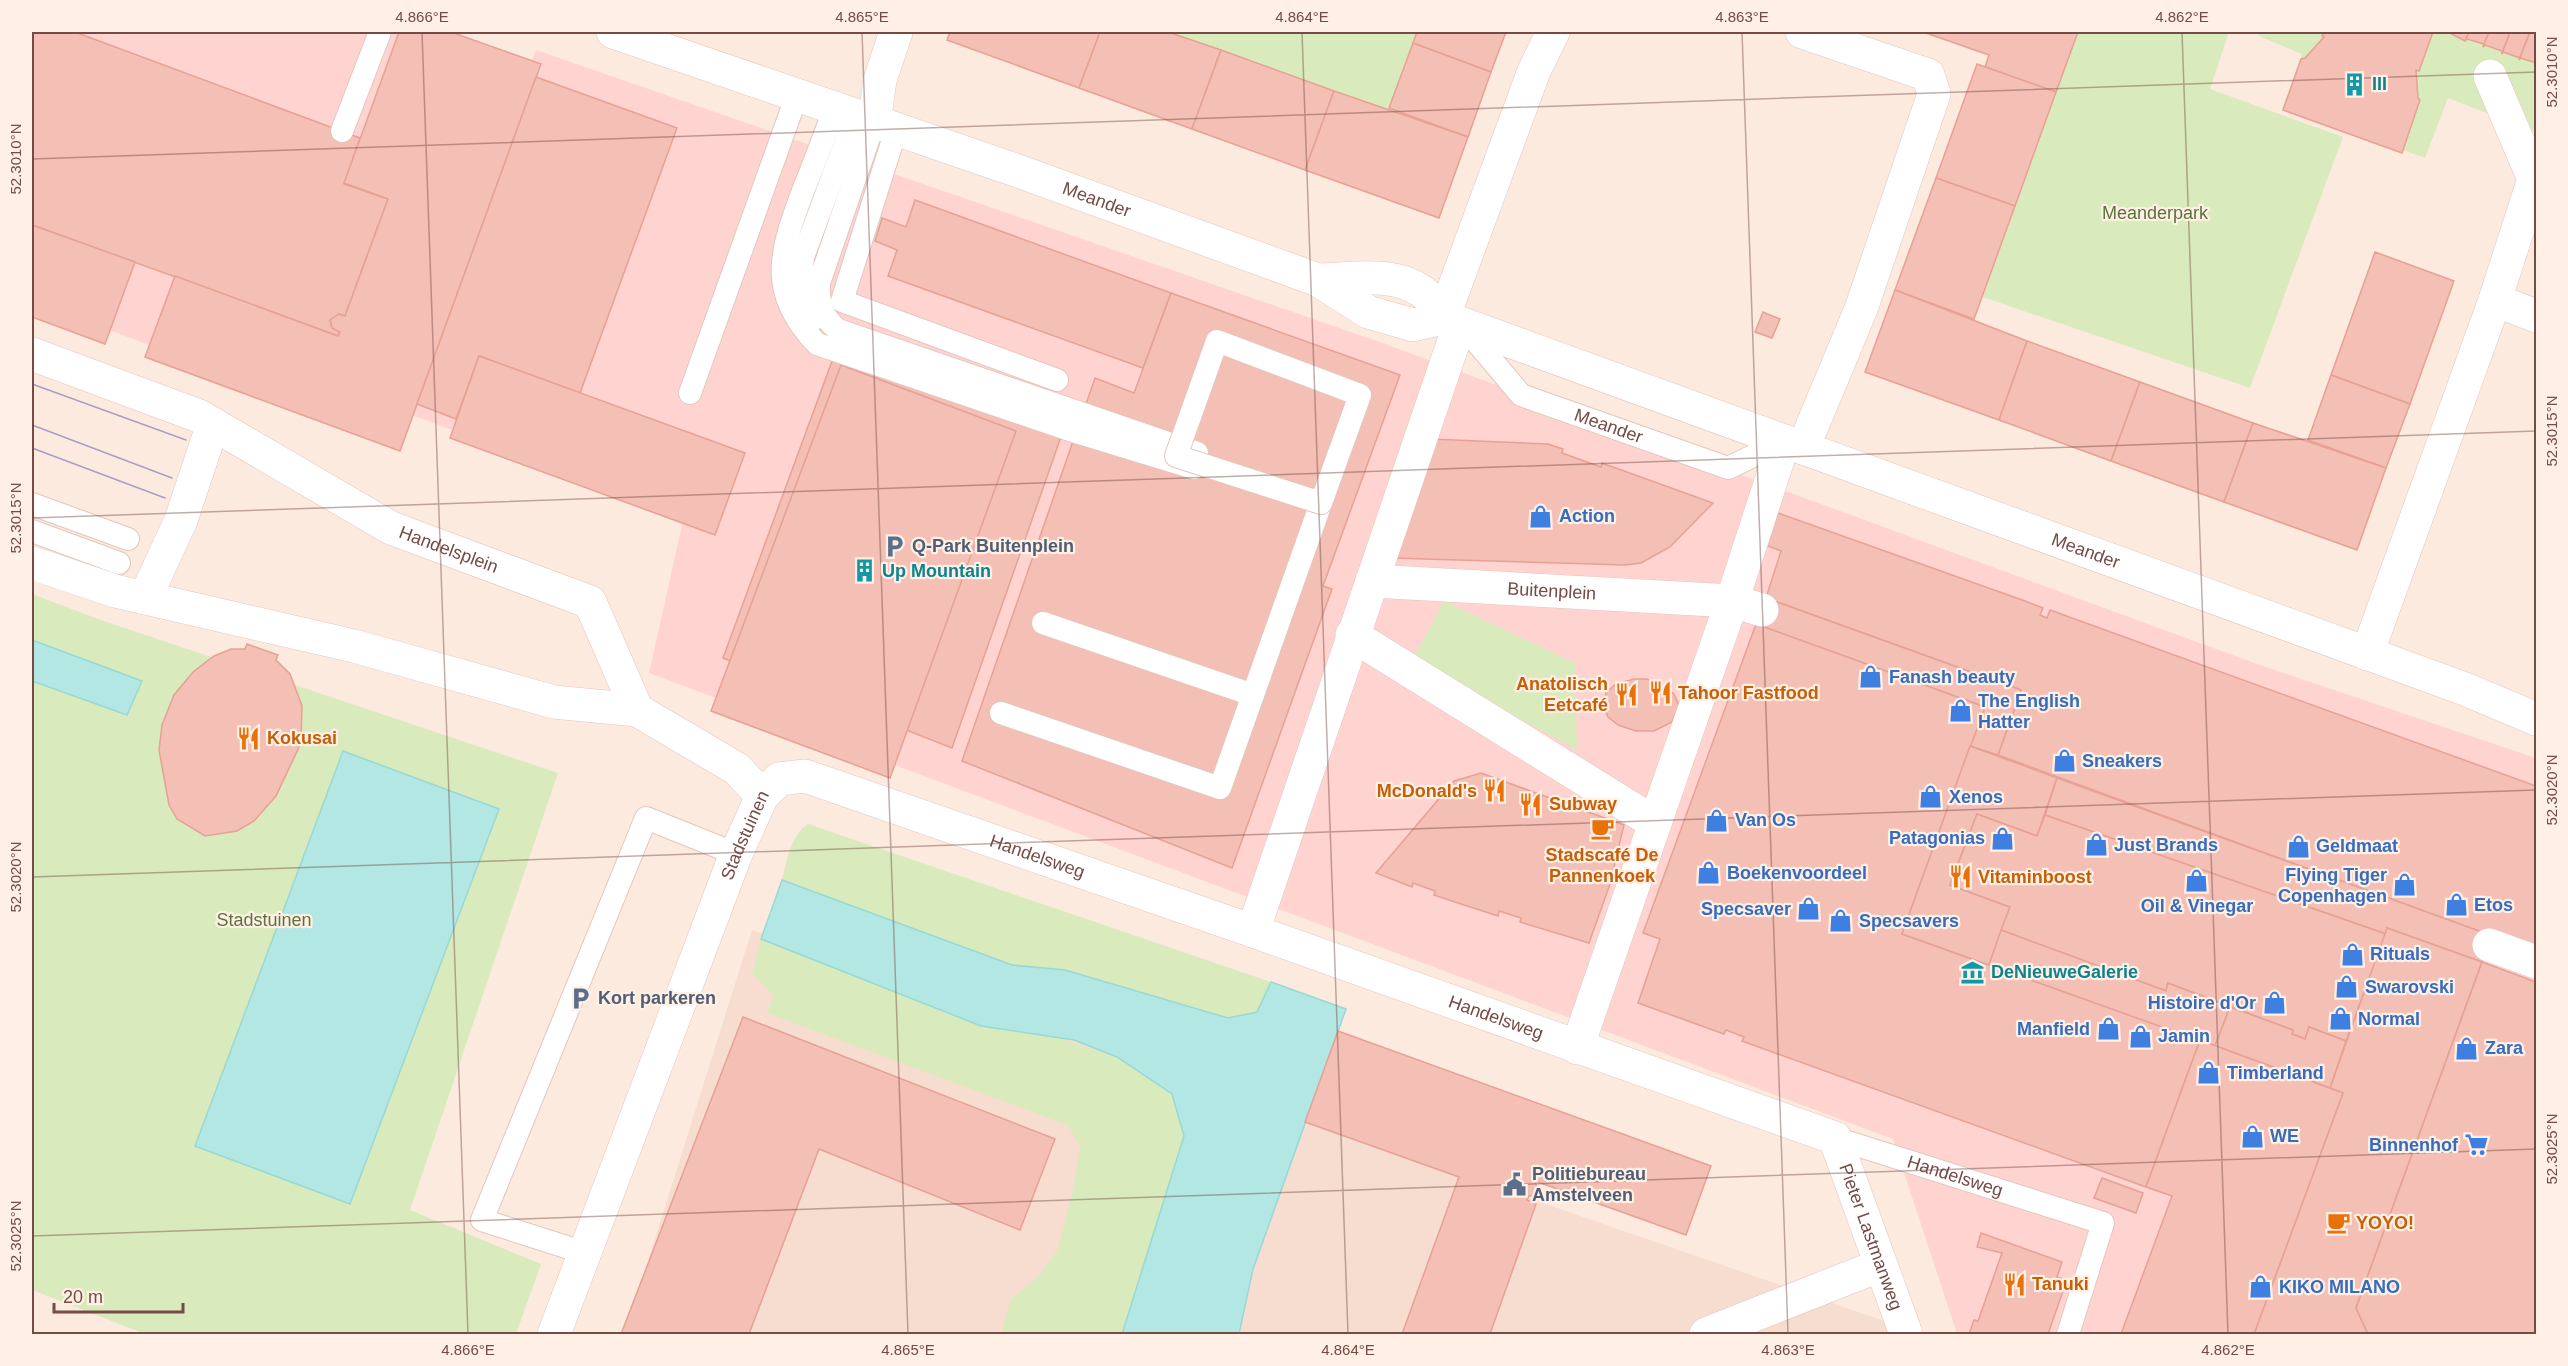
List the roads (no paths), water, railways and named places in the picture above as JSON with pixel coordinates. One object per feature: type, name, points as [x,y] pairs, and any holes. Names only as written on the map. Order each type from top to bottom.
[{"type":"street","name":"Meander","points":[[613,32],[1018,171],[1318,280],[1380,278],[1402,283],[1424,292],[1451,321],[2527,711]]},
{"type":"street","points":[[865,119],[896,32]]},
{"type":"street","points":[[1253,931],[1372,581],[1451,321],[1534,71],[1553,32]]},
{"type":"street","points":[[1577,1048],[1747,606],[1793,445],[1862,309],[1934,94],[1928,75],[1802,32]]},
{"type":"street","points":[[2367,654],[2455,404],[2495,300],[2534,179],[2490,76]]},
{"type":"street","points":[[2495,300],[2536,316]]},
{"type":"street","name":"Handelsplein","points":[[32,354],[199,416],[391,528],[590,602],[637,710]]},
{"type":"street","points":[[145,598],[194,460],[213,424]]},
{"type":"street","points":[[32,563],[145,598],[354,646],[554,702],[637,710],[771,788]]},
{"type":"street","name":"Buitenplein","points":[[1372,581],[1747,606]]},
{"type":"street","points":[[1352,635],[1662,831]]},
{"type":"street","name":"Handelsweg","points":[[771,788],[805,776],[1253,931],[1834,1138]]},
{"type":"street","name":"Stadstuinen","points":[[554,1335],[736,854],[771,788]]},
{"type":"street","points":[[2489,945],[2536,962]]},
{"type":"street","name":"Pieter Lastmanweg","points":[[1834,1138],[1906,1335]]},
{"type":"street","points":[[1706,1335],[1881,1265]]},
{"type":"lane","points":[[342,131],[380,32]]},
{"type":"lane","points":[[690,393],[797,95]]},
{"type":"lane","points":[[865,119],[819,283],[818,298],[829,322],[838,330],[1264,475],[1259,488],[1076,432],[817,344],[802,328],[791,311],[781,273],[782,255],[788,231],[865,119]]},
{"type":"lane","points":[[865,119],[842,301],[1057,380]]},
{"type":"lane","name":"Meander","points":[[1451,321],[1521,395],[1728,468],[1793,445]]},
{"type":"lane","points":[[1001,713],[1220,788],[1360,395],[1217,341],[1176,456]]},
{"type":"lane","points":[[1011,402],[1321,503]]},
{"type":"lane","points":[[32,504],[128,539]]},
{"type":"lane","points":[[32,531],[119,563]]},
{"type":"lane","points":[[1043,623],[1253,695]]},
{"type":"lane","points":[[585,1252],[482,1220],[646,818],[736,854]]},
{"type":"lane","name":"Handelsweg","points":[[1834,1138],[2103,1222],[2068,1335]]},
{"type":"water","points":[[32,640],[142,681],[127,715],[32,681]]},
{"type":"water","points":[[343,751],[499,809],[350,1204],[195,1146]]},
{"type":"water","points":[[782,880],[1012,965],[1065,970],[1228,1018],[1257,1012],[1271,982],[1346,1009],[1253,1269],[1239,1334],[1122,1334],[1184,1136],[1172,1094],[1117,1057],[1074,1040],[981,1026],[761,939]]},
{"type":"tram line","points":[[32,384],[186,440]]},
{"type":"tram line","points":[[32,425],[172,478]]},
{"type":"tram line","points":[[32,448],[165,498]]},
{"type":"place","name":"III","points":[[2354,84]]},
{"type":"place","name":"Action","points":[[1541,516]]},
{"type":"place","name":"Q-Park Buitenplein","points":[[894,546]]},
{"type":"place","name":"Up Mountain","points":[[864,571]]},
{"type":"place","name":"Fanash beauty","points":[[1871,677]]},
{"type":"place","name":"Tahoor Fastfood","points":[[1660,693]]},
{"type":"place","name":"Anatolisch Eetcafé","points":[[1626,694]]},
{"type":"place","name":"The English Hatter","points":[[1960,711]]},
{"type":"place","name":"Kokusai","points":[[249,738]]},
{"type":"place","name":"Sneakers","points":[[2064,761]]},
{"type":"place","name":"McDonald's","points":[[1495,791]]},
{"type":"place","name":"Xenos","points":[[1931,797]]},
{"type":"place","name":"Subway","points":[[1531,804]]},
{"type":"place","name":"Van Os","points":[[1717,820]]},
{"type":"place","name":"Stadscafé De Pannenkoek","points":[[1602,829]]},
{"type":"place","name":"Patagonias","points":[[2003,838]]},
{"type":"place","name":"Just Brands","points":[[2096,845]]},
{"type":"place","name":"Geldmaat","points":[[2298,846]]},
{"type":"place","name":"Boekenvoordeel","points":[[1709,873]]},
{"type":"place","name":"Vitaminboost","points":[[1960,877]]},
{"type":"place","name":"Oil & Vinegar","points":[[2197,880]]},
{"type":"place","name":"Flying Tiger Copenhagen","points":[[2405,885]]},
{"type":"place","name":"Etos","points":[[2456,905]]},
{"type":"place","name":"Specsaver","points":[[1809,909]]},
{"type":"place","name":"Specsavers","points":[[1841,921]]},
{"type":"place","name":"Rituals","points":[[2352,954]]},
{"type":"place","name":"DeNieuweGalerie","points":[[1973,972]]},
{"type":"place","name":"Swarovski","points":[[2347,987]]},
{"type":"place","name":"Kort parkeren","points":[[580,998]]},
{"type":"place","name":"Histoire d'Or","points":[[2274,1003]]},
{"type":"place","name":"Normal","points":[[2340,1019]]},
{"type":"place","name":"Manfield","points":[[2108,1029]]},
{"type":"place","name":"Jamin","points":[[2140,1036]]},
{"type":"place","name":"Zara","points":[[2467,1048]]},
{"type":"place","name":"Timberland","points":[[2209,1073]]},
{"type":"place","name":"WE","points":[[2252,1136]]},
{"type":"place","name":"Binnenhof","points":[[2476,1145]]},
{"type":"place","name":"Politiebureau Amstelveen","points":[[1514,1184]]},
{"type":"place","name":"YOYO!","points":[[2338,1223]]},
{"type":"place","name":"Tanuki","points":[[2014,1284]]},
{"type":"place","name":"KIKO MILANO","points":[[2261,1287]]},
{"type":"park label","name":"Meanderpark","points":[[2155,213]]}]
